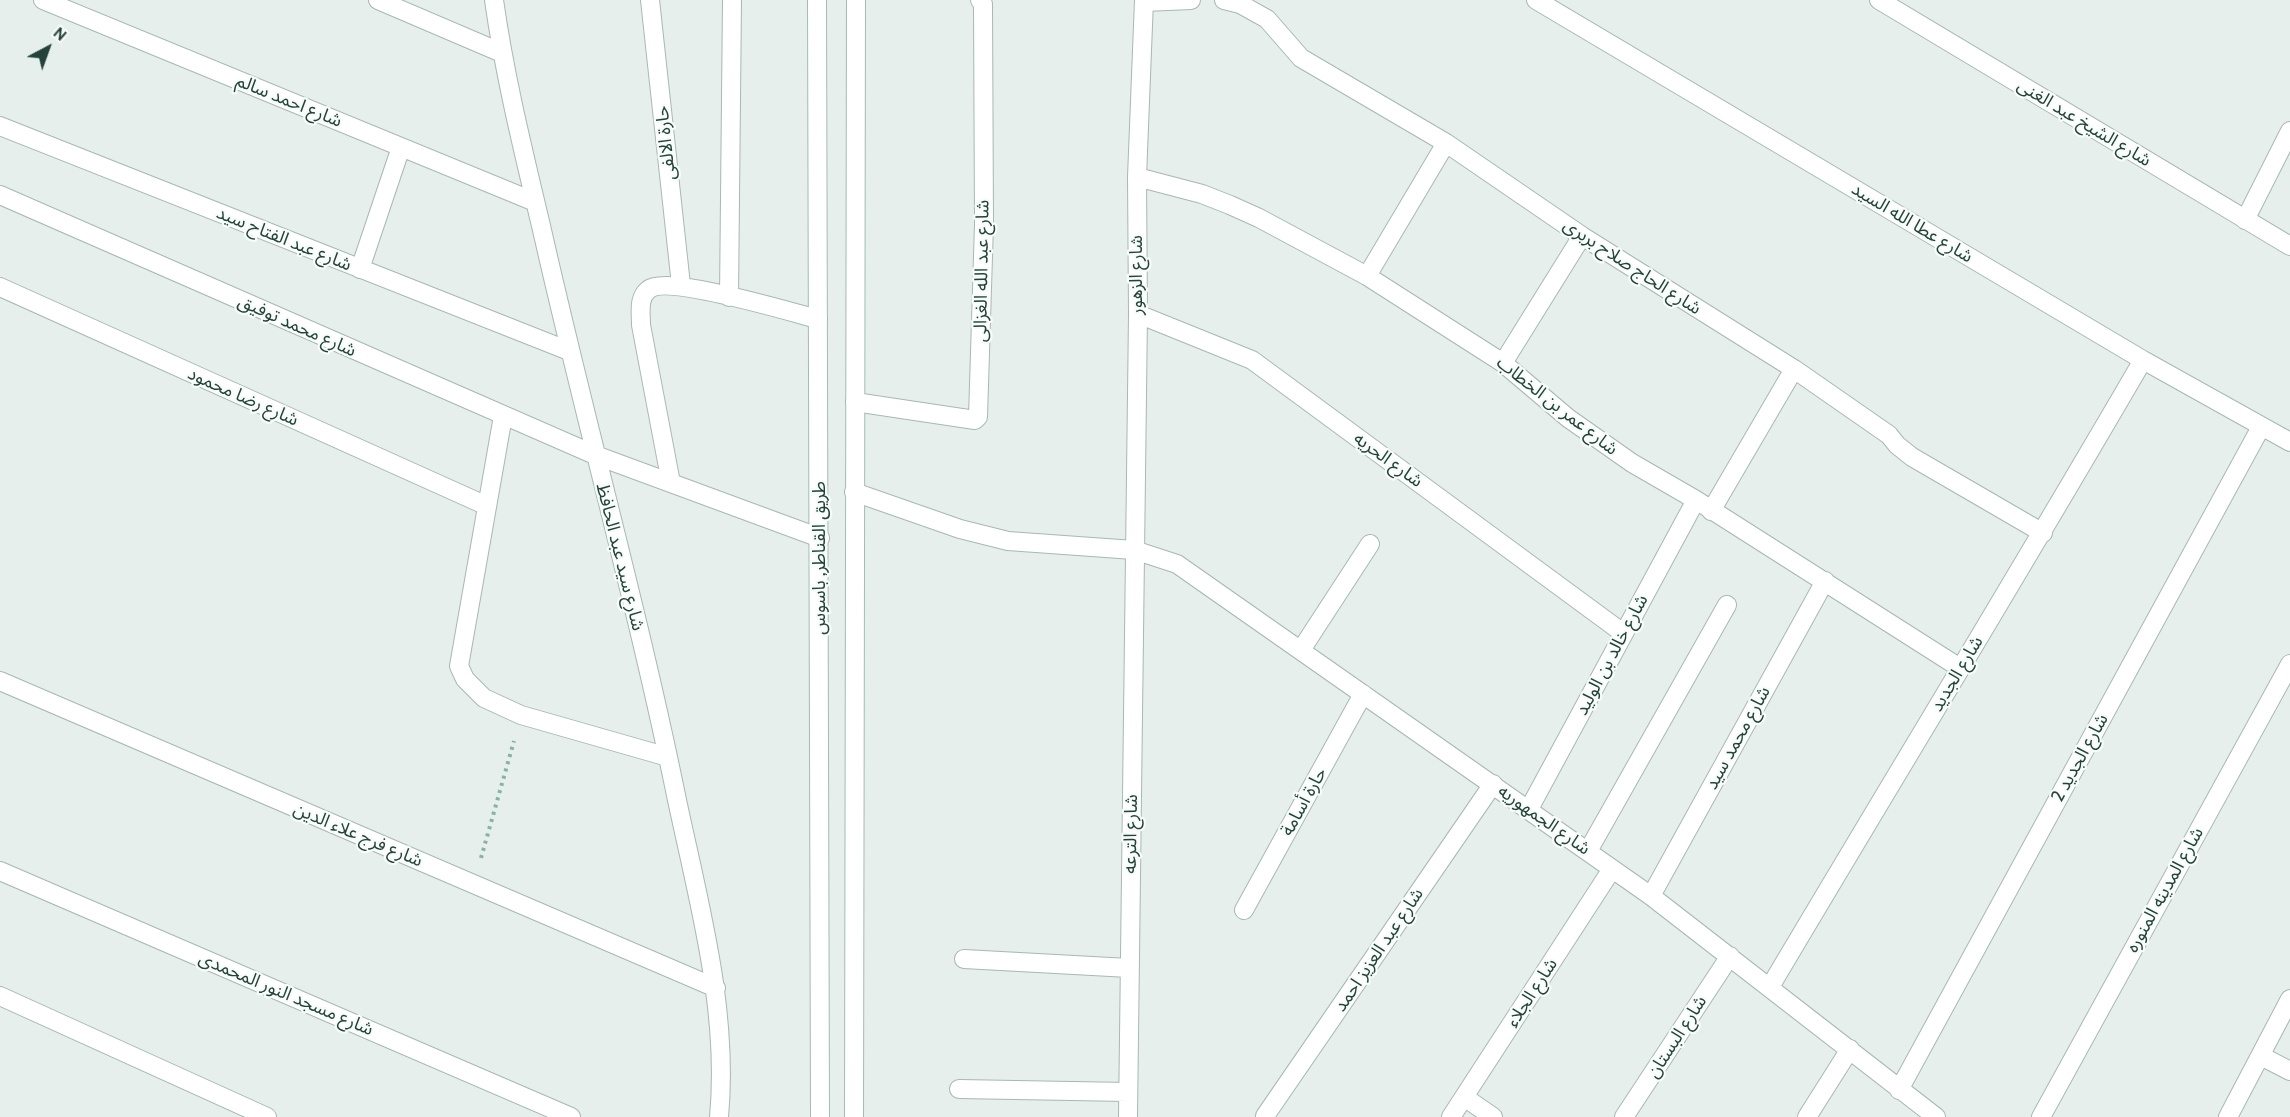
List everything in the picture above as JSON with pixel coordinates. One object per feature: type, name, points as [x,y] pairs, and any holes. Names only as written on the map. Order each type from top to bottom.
[{"type":"street","name":"شارع احمد سالم","points":[[42,0],[535,202]]},
{"type":"street","points":[[378,0],[501,53]]},
{"type":"street","name":"شارع سيد عبد الحافظ","points":[[494,0],[501,53],[569,351],[668,757],[716,988],[722,1083],[719,1117]]},
{"type":"street","name":"حارة الالفى","points":[[650,0],[681,285]]},
{"type":"street","points":[[729,297],[732,0]]},
{"type":"street","name":"طريق القناطر, باسوس","points":[[818,0],[820,1117]]},
{"type":"street","name":"طريق القناطر, باسوس","points":[[854,1117],[856,0]]},
{"type":"street","name":"شارع عبد الله الغزالى","points":[[855,402],[975,420],[978,417],[984,224],[983,4],[980,0]]},
{"type":"street","points":[[1144,1],[1191,0]]},
{"type":"street","name":"شارع الحاج صلاح بربرى","points":[[1224,0],[1240,4],[1267,19],[1301,58],[1446,143],[1582,236],[1794,369],[1889,435],[1912,457],[2043,533]]},
{"type":"street","name":"شارع عطا الله السيد","points":[[1536,0],[2143,360],[2290,442]]},
{"type":"street","name":"شارع الشيخ عبد الغنى","points":[[1879,0],[2290,246]]},
{"type":"street","name":"شارع الزهور","points":[[1134,550],[1137,177],[1144,1]]},
{"type":"street","name":"شارع عبد الفتاح سيد","points":[[0,126],[569,351]]},
{"type":"street","points":[[2245,220],[2290,131]]},
{"type":"street","points":[[1367,276],[1446,143]]},
{"type":"street","points":[[360,269],[401,147]]},
{"type":"street","name":"شارع عمر بن الخطاب","points":[[1137,177],[1202,194],[1230,205],[1259,218],[1367,276],[1503,363],[1568,418],[1632,463],[1825,581],[1960,668]]},
{"type":"street","name":"شارع محمد توفيق","points":[[0,195],[595,455],[820,538]]},
{"type":"street","points":[[1503,363],[1582,236]]},
{"type":"street","points":[[671,483],[641,325],[640,307],[645,292],[657,285],[681,285],[818,319]]},
{"type":"street","name":"شارع رضا محمود","points":[[0,287],[487,506]]},
{"type":"street","name":"شارع الحريه","points":[[1137,314],[1252,360],[1623,633]]},
{"type":"street","name":"شارع الجديد","points":[[1770,987],[2043,533],[2143,360]]},
{"type":"street","name":"شارع خالد بن الوليد","points":[[1529,809],[1623,633],[1703,505],[1794,369]]},
{"type":"street","points":[[503,416],[459,666],[465,679],[484,698],[521,715],[668,757]]},
{"type":"street","name":"شارع الجديد 2","points":[[1899,1090],[2261,427]]},
{"type":"street","name":"شارع الجمهوريه","points":[[854,492],[960,529],[1008,541],[1134,550],[1177,564],[1651,896],[1936,1117]]},
{"type":"street","points":[[1301,650],[1370,544]]},
{"type":"street","name":"شارع الترعه","points":[[1128,1117],[1134,550]]},
{"type":"street","name":"شارع محمد سيد","points":[[1651,896],[1825,581]]},
{"type":"street","points":[[1588,851],[1726,605]]},
{"type":"street","name":"شارع المدينه المنوره","points":[[2041,1117],[2290,664]]},
{"type":"street","name":"شارع فرج علاء الدين","points":[[0,681],[716,988]]},
{"type":"street","name":"حارة أسامة","points":[[1244,910],[1364,694]]},
{"type":"street","name":"شارع عبد العزيز احمد","points":[[1265,1116],[1493,784]]},
{"type":"street","name":"شارع الجلاء","points":[[1451,1117],[1612,869]]},
{"type":"street","name":"شارع مسجد النور المحمدى","points":[[0,871],[571,1117]]},
{"type":"street","name":"شارع البستان","points":[[1624,1117],[1730,956]]},
{"type":"street","points":[[964,959],[1129,968]]},
{"type":"street","points":[[0,996],[267,1117]]},
{"type":"street","points":[[2228,1117],[2290,999]]},
{"type":"street","points":[[1807,1117],[1850,1049]]},
{"type":"street","points":[[2261,1056],[2290,1071]]},
{"type":"street","points":[[960,1089],[1128,1092]]},
{"type":"street","points":[[1464,1097],[1493,1117]]},
{"type":"path","points":[[474,884],[521,715]]}]
